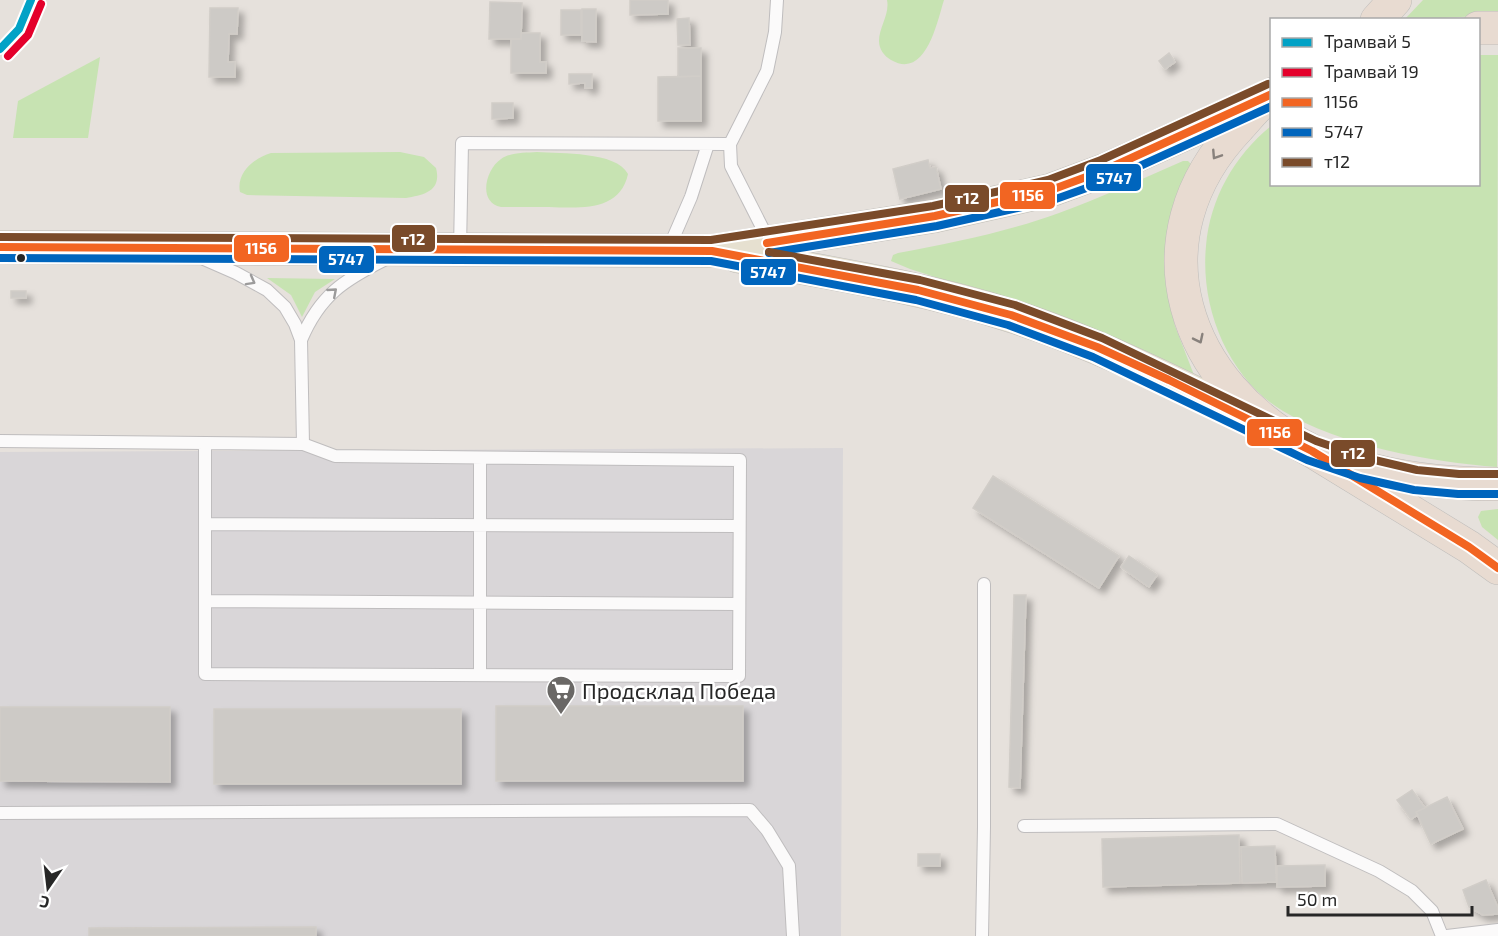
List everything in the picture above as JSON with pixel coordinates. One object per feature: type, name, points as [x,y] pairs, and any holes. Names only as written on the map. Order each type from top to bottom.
[{"type":"highway","points":[[1379,18],[1395,0]]},
{"type":"highway","points":[[1480,28],[1498,28]]},
{"type":"highway","points":[[1270,95],[1224,143],[1201,178],[1188,210],[1181,245],[1181,280],[1191,324],[1212,365],[1243,403],[1301,445],[1469,546],[1498,568]]},
{"type":"highway","points":[[1301,445],[1363,468],[1415,480],[1459,484],[1498,484]]},
{"type":"main road","points":[[0,247],[712,251],[935,216],[1051,190],[1105,170],[1270,95]]},
{"type":"main road","points":[[712,251],[918,290],[1011,315],[1097,346],[1301,445]]},
{"type":"lane","points":[[769,242],[731,166],[730,144],[767,71],[775,32],[777,0]]},
{"type":"lane","points":[[460,250],[462,143],[730,144]]},
{"type":"lane","points":[[668,251],[691,197],[708,144]]},
{"type":"lane","points":[[179,248],[236,273],[267,290],[285,307],[301,340],[303,444]]},
{"type":"lane","points":[[301,340],[314,313],[333,291],[369,267],[405,249]]},
{"type":"lane","points":[[0,441],[205,443],[303,444],[335,456],[740,460],[739,676],[206,674],[205,443]]},
{"type":"lane","points":[[480,458],[480,675]]},
{"type":"lane","points":[[205,524],[739,526]]},
{"type":"lane","points":[[982,936],[984,584]]},
{"type":"lane","points":[[206,601],[739,604]]},
{"type":"lane","points":[[0,813],[750,810],[767,830],[789,866],[793,936]]},
{"type":"lane","points":[[1024,826],[1277,824],[1379,871],[1412,891],[1432,911],[1442,936]]},
{"type":"lane","points":[[1447,936],[1498,930]]},
{"type":"shaded area","points":[[843,448],[841,936],[0,936],[0,452]]},
{"type":"green space","points":[[887,0],[944,0],[928,46],[913,62],[903,64],[891,60],[881,49],[879,36],[887,10]]},
{"type":"green space","points":[[1423,0],[1498,0],[1498,15],[1406,18]]},
{"type":"green space","points":[[1480,55],[1498,55],[1497,467],[1415,456],[1358,443],[1331,434],[1283,411],[1264,397],[1233,361],[1213,317],[1205,270],[1206,246],[1213,212],[1226,180],[1235,165],[1270,127],[1270,186],[1480,186]]},
{"type":"green space","points":[[100,57],[88,138],[13,138],[18,101]]},
{"type":"green space","points":[[400,152],[424,157],[436,168],[437,176],[434,187],[425,193],[406,198],[247,195],[240,192],[239,185],[248,167],[271,153]]},
{"type":"green space","points":[[537,152],[600,157],[622,167],[628,174],[624,186],[616,195],[597,205],[573,208],[501,207],[493,204],[486,192],[486,185],[491,170],[496,164],[509,155]]},
{"type":"green space","points":[[1183,161],[1191,164],[1166,270],[1175,326],[1194,375],[985,293],[891,261],[893,255],[898,253],[979,236],[1039,220],[1091,201]]},
{"type":"green space","points":[[267,278],[335,279],[315,292],[302,317],[291,295]]},
{"type":"green space","points":[[1498,509],[1498,540],[1482,527],[1478,517],[1481,511]]},
{"type":"building","points":[[630,0],[668,0],[668,14],[630,15]]},
{"type":"building","points":[[490,2],[522,3],[521,39],[489,39]]},
{"type":"building","points":[[210,8],[238,8],[237,34],[229,34],[228,62],[235,62],[235,77],[209,77]]},
{"type":"building","points":[[582,9],[596,9],[596,42],[582,41]]},
{"type":"building","points":[[561,10],[581,10],[581,35],[561,35]]},
{"type":"building","points":[[689,18],[690,45],[678,45],[677,19]]},
{"type":"building","points":[[521,33],[540,33],[540,62],[546,62],[546,73],[511,73],[511,39],[521,39]]},
{"type":"building","points":[[678,48],[701,48],[701,76],[678,77]]},
{"type":"building","points":[[1169,53],[1175,62],[1165,69],[1159,61]]},
{"type":"building","points":[[569,74],[592,74],[592,88],[585,88],[585,83],[569,84]]},
{"type":"building","points":[[701,76],[701,121],[658,121],[658,77]]},
{"type":"building","points":[[492,103],[513,103],[513,118],[492,119]]},
{"type":"building","points":[[928,160],[930,168],[936,167],[941,189],[900,199],[893,169]]},
{"type":"building","points":[[11,291],[26,291],[26,298],[11,298]]},
{"type":"building","points":[[993,476],[1119,556],[1099,588],[973,508]]},
{"type":"building","points":[[1129,556],[1157,575],[1149,587],[1121,567]]},
{"type":"building","points":[[1014,595],[1026,595],[1020,788],[1009,787]]},
{"type":"building","points":[[496,706],[743,706],[743,781],[496,781]]},
{"type":"building","points":[[0,707],[170,707],[170,782],[0,781]]},
{"type":"building","points":[[214,709],[461,709],[461,784],[214,784]]},
{"type":"building","points":[[1412,790],[1425,808],[1416,812],[1418,815],[1411,819],[1397,800]]},
{"type":"building","points":[[1447,797],[1463,829],[1431,844],[1416,812]]},
{"type":"building","points":[[1239,835],[1240,883],[1103,887],[1102,839]]},
{"type":"building","points":[[1275,846],[1276,882],[1242,883],[1241,847]]},
{"type":"building","points":[[918,854],[940,854],[940,866],[918,866]]},
{"type":"building","points":[[1325,865],[1325,886],[1277,887],[1277,866]]},
{"type":"building","points":[[1486,880],[1498,908],[1498,914],[1483,915],[1469,907],[1463,890]]},
{"type":"building","points":[[316,927],[316,936],[89,936],[89,928]]},
{"type":"tram line","name":"5","points":[[0,49],[19,29],[31,0]]},
{"type":"tram line","name":"19","points":[[8,56],[28,35],[41,4]]},
{"type":"transit line","name":"т12","points":[[0,237],[711,240],[933,206],[1048,180],[1101,160],[1268,84]]},
{"type":"transit line","name":"1156","points":[[767,243],[935,216],[1051,190],[1105,170],[1270,95]]},
{"type":"transit line","name":"5747","points":[[769,253],[937,226],[1053,200],[1109,180],[1270,107]]},
{"type":"transit line","name":"1156","points":[[0,247],[712,251],[918,290],[1011,315],[1097,347],[1169,380],[1312,451],[1469,547],[1498,568]]},
{"type":"transit line","name":"т12","points":[[769,252],[920,280],[1015,305],[1102,338],[1316,441],[1366,458],[1417,470],[1459,474],[1498,474]]},
{"type":"transit line","name":"5747","points":[[0,258],[711,261],[916,300],[1008,325],[1093,357],[1307,460],[1360,478],[1414,490],[1458,494],[1498,494]]},
{"type":"place","name":"Продсклад Победа","points":[[561,716]]}]
